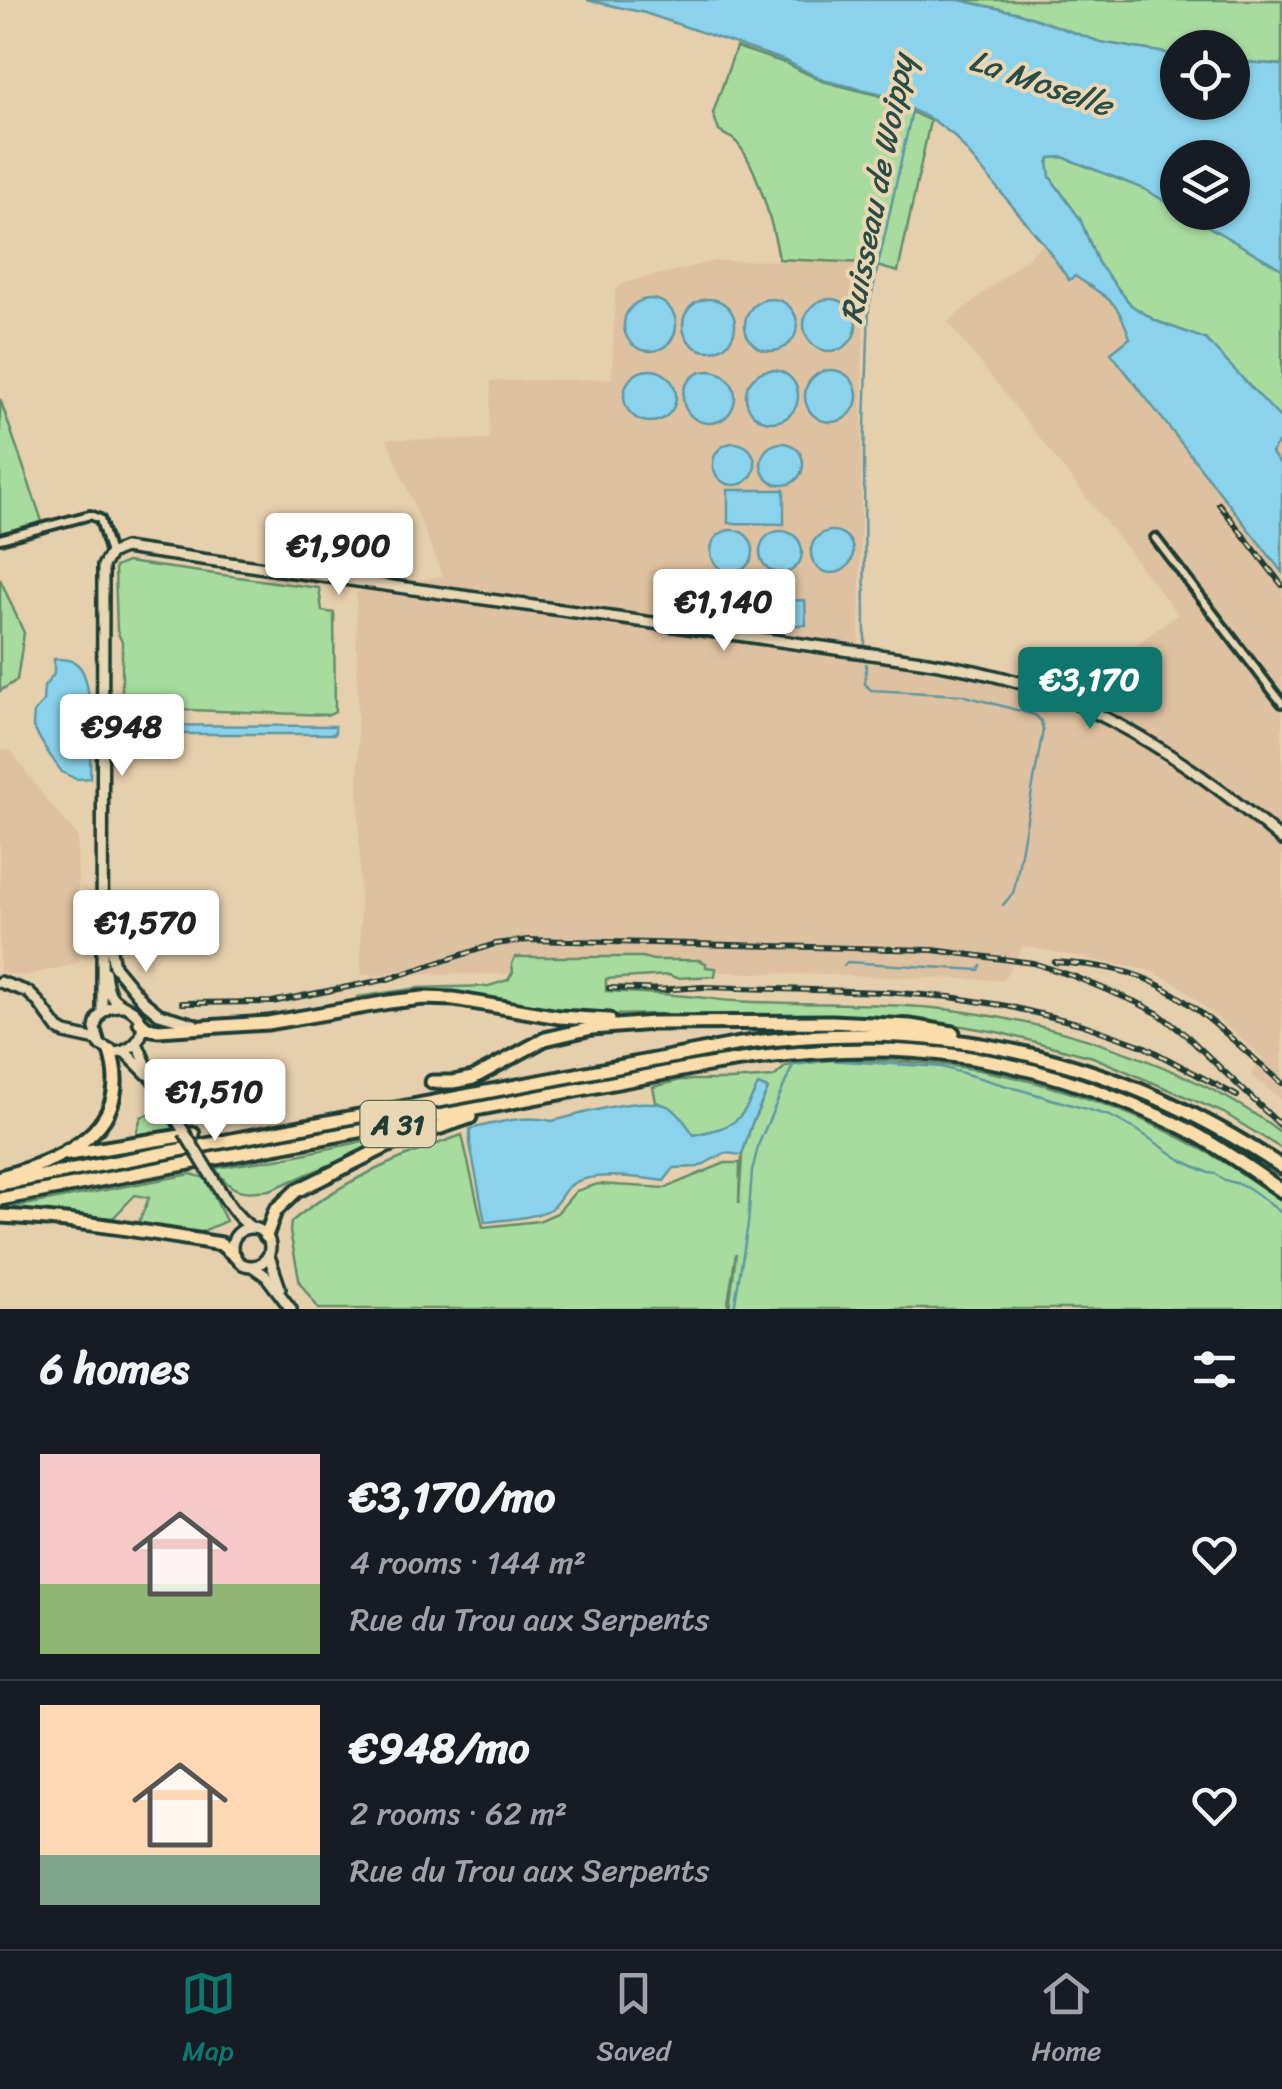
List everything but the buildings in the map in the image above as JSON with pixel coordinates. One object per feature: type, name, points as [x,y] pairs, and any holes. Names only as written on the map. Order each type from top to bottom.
[{"type":"highway","points":[[140,1022],[152,1030],[268,1023],[422,998],[454,999],[559,1017],[653,1024]]},
{"type":"highway","points":[[432,1082],[472,1078],[552,1036],[592,1028],[653,1024],[896,1025],[946,1031],[995,1046]]},
{"type":"highway","name":"A 31","points":[[0,1184],[775,1038],[878,1034],[995,1046],[1082,1068],[1143,1090],[1206,1120],[1282,1167]]},
{"type":"highway","name":"A 31","points":[[0,1199],[697,1066],[797,1052],[856,1049],[968,1056],[1018,1065],[1079,1083],[1198,1135],[1282,1191]]},
{"type":"highway","points":[[62,1156],[93,1133],[105,1118],[114,1085],[110,1051]]},
{"type":"highway","points":[[266,1236],[275,1211],[296,1191],[391,1144],[480,1115],[489,1107]]},
{"type":"highway","points":[[0,1177],[62,1156],[189,1133]]},
{"type":"highway","points":[[0,1216],[98,1224],[221,1244],[234,1255]]},
{"type":"street","points":[[0,539],[90,515],[100,519],[110,554]]},
{"type":"street","points":[[1155,538],[1282,703]]},
{"type":"street","points":[[97,1040],[94,1028],[102,1012],[103,963],[103,566],[110,554],[124,548],[921,661],[988,674],[1064,698],[1150,742],[1209,782],[1282,840]]},
{"type":"street","points":[[103,912],[114,966],[143,1001],[170,1018],[205,1026]]},
{"type":"street","points":[[0,982],[28,992],[58,1029],[97,1040],[110,1051],[126,1052],[137,1043],[142,1029],[134,1012],[108,991],[103,963]]},
{"type":"street","points":[[102,1012],[123,1006]]},
{"type":"street","points":[[74,1035],[94,1028]]},
{"type":"street","points":[[137,1043],[152,1080]]},
{"type":"street","points":[[126,1052],[152,1080],[189,1133],[226,1200],[246,1225],[266,1236],[268,1255],[283,1296]]},
{"type":"street","points":[[226,1200],[235,1237]]},
{"type":"street","points":[[252,1228],[235,1237],[234,1255],[266,1276],[291,1309]]},
{"type":"street","points":[[252,1266],[262,1263],[268,1255]]},
{"type":"shaded area","points":[[1080,219],[1282,416],[1282,1100],[1251,1075],[1263,1058],[1179,985],[1151,971],[1023,946],[1003,980],[724,972],[361,975],[356,592],[443,576],[387,439],[489,440],[491,381],[612,379],[615,291],[623,283],[715,261],[864,260],[859,644],[1064,698],[1178,614],[948,322]]},
{"type":"shaded area","points":[[0,750],[11,750],[77,835],[79,963],[24,976],[0,972]]},
{"type":"green space","points":[[959,0],[1282,0],[1282,65],[1250,62],[1250,30],[1160,30],[1160,52],[1100,42],[1019,13]]},
{"type":"green space","points":[[736,47],[785,63],[822,81],[877,95],[930,121],[898,272],[866,263],[779,259],[768,213],[749,162],[733,139],[719,131],[713,113]]},
{"type":"green space","points":[[1063,157],[1160,198],[1160,230],[1214,230],[1282,269],[1282,420],[1205,339],[1156,321],[1131,305],[1098,263],[1080,219],[1050,177],[1050,158]]},
{"type":"green space","points":[[0,399],[43,524],[0,535]]},
{"type":"green space","points":[[127,562],[319,588],[322,611],[334,613],[335,712],[329,715],[132,708],[122,698],[122,642],[117,631],[115,567]]},
{"type":"green space","points":[[0,579],[24,633],[17,680],[0,691]]},
{"type":"green space","points":[[515,957],[699,960],[706,967],[716,968],[715,976],[606,979],[606,991],[730,1001],[934,1008],[1070,1034],[1162,1066],[1205,1086],[1282,1133],[1282,1149],[1224,1113],[1093,1057],[950,1024],[865,1015],[602,1015],[422,991],[358,1000],[357,997],[418,988],[489,986],[508,980]]},
{"type":"green space","points":[[838,1059],[945,1065],[1046,1085],[1129,1114],[1208,1153],[1282,1201],[1282,1309],[729,1309],[736,1253],[727,1309],[319,1309],[300,1283],[291,1222],[372,1171],[462,1135],[483,1227],[539,1221],[557,1213],[576,1191],[598,1184],[665,1188],[725,1163],[740,1163],[739,1203],[742,1155],[768,1089],[749,1104],[740,1120],[694,1135],[673,1109],[656,1102],[653,1087],[681,1080],[774,1077],[786,1066]]},
{"type":"green space","points":[[157,1111],[165,1113],[177,1134],[135,1137],[141,1117]]},
{"type":"green space","points":[[389,1136],[389,1140],[270,1190],[238,1190],[215,1168],[283,1158]]},
{"type":"green space","points":[[191,1174],[205,1178],[226,1221],[201,1232],[138,1224],[149,1198],[135,1195],[113,1218],[14,1209],[14,1207]]},
{"type":"water","name":"La Moselle","points":[[587,0],[959,0],[1019,13],[1100,42],[1160,52],[1160,120],[1250,120],[1250,62],[1282,65],[1282,269],[1214,230],[1250,230],[1250,140],[1160,140],[1160,198],[1063,157],[1050,158],[1048,163],[1050,177],[1080,219],[1098,263],[1131,305],[1156,321],[1205,339],[1282,420],[1282,438],[1271,453],[1282,466],[1282,572],[1111,353],[1130,338],[1116,307],[1075,276],[1069,280],[953,135],[933,120],[878,93],[823,80],[786,61],[645,13]]},
{"type":"water","points":[[650,299],[668,307],[676,325],[668,343],[650,351],[632,343],[624,325],[632,307]]},
{"type":"water","points":[[709,299],[727,307],[735,325],[727,343],[709,351],[691,343],[683,325],[691,307]]},
{"type":"water","points":[[771,299],[789,307],[797,325],[789,343],[771,351],[753,343],[745,325],[753,307]]},
{"type":"water","points":[[830,299],[848,307],[856,325],[848,343],[830,351],[812,343],[804,325],[812,307]]},
{"type":"water","points":[[650,370],[668,378],[676,396],[668,414],[650,422],[632,414],[624,396],[632,378]]},
{"type":"water","points":[[772,370],[790,378],[798,396],[790,414],[772,422],[754,414],[746,396],[754,378]]},
{"type":"water","points":[[831,370],[849,378],[857,396],[849,414],[831,422],[813,414],[805,396],[813,378]]},
{"type":"water","points":[[709,371],[727,379],[735,397],[727,415],[709,423],[691,415],[683,397],[691,379]]},
{"type":"water","points":[[734,443],[749,449],[755,464],[749,479],[734,485],[719,479],[713,464],[719,449]]},
{"type":"water","points":[[782,443],[797,449],[803,464],[797,479],[782,485],[767,479],[761,464],[767,449]]},
{"type":"water","points":[[728,490],[784,490],[784,524],[728,523]]},
{"type":"water","points":[[732,530],[747,536],[753,551],[747,566],[732,572],[717,566],[711,551],[717,536]]},
{"type":"water","points":[[781,531],[796,537],[802,552],[796,567],[781,573],[766,567],[760,552],[766,537]]},
{"type":"water","points":[[832,531],[847,537],[853,552],[847,567],[832,573],[817,567],[811,552],[817,537]]},
{"type":"water","points":[[805,600],[806,625],[773,625],[776,601]]},
{"type":"water","points":[[54,659],[78,665],[87,685],[90,778],[76,779],[62,772],[33,727],[34,712],[43,702],[44,687],[54,674]]},
{"type":"water","points":[[124,725],[335,726],[335,734],[125,734]]},
{"type":"water","points":[[758,1085],[768,1089],[742,1155],[725,1153],[698,1167],[674,1168],[664,1181],[616,1176],[589,1178],[570,1186],[549,1210],[485,1222],[470,1129],[521,1119],[552,1121],[615,1106],[650,1103],[674,1110],[694,1135],[735,1121]]},
{"type":"waterway","name":"Ruisseau de Woippy","points":[[865,644],[864,455],[869,307],[912,111]]},
{"type":"waterway","name":"Ruisseau de Woippy","points":[[866,664],[865,684],[871,690],[962,695],[1035,715],[1041,721],[1043,730],[1015,886],[1003,905]]},
{"type":"waterway","name":"Ruisseau de Woippy","points":[[844,966],[847,962],[979,970],[981,965]]},
{"type":"waterway","points":[[795,1062],[793,1065],[826,1060],[942,1067],[1110,1116],[1183,1161],[1247,1187],[1282,1213]]},
{"type":"waterway","name":"Ruisseau de Woippy","points":[[734,1309],[752,1171],[759,1143],[793,1065]]},
{"type":"railway","points":[[1219,504],[1282,585]]},
{"type":"railway","points":[[182,1003],[272,1002],[388,979],[495,944],[528,940],[933,950],[1033,963],[1138,1003],[1188,1037],[1282,1127]]},
{"type":"railway","points":[[1055,962],[1113,969],[1152,982],[1192,1006],[1282,1083]]},
{"type":"railway","points":[[657,990],[703,987],[885,992],[1007,1006],[1081,1024],[1143,1046],[1237,1096]]},
{"type":"railway","points":[[609,988],[668,990]]}]
